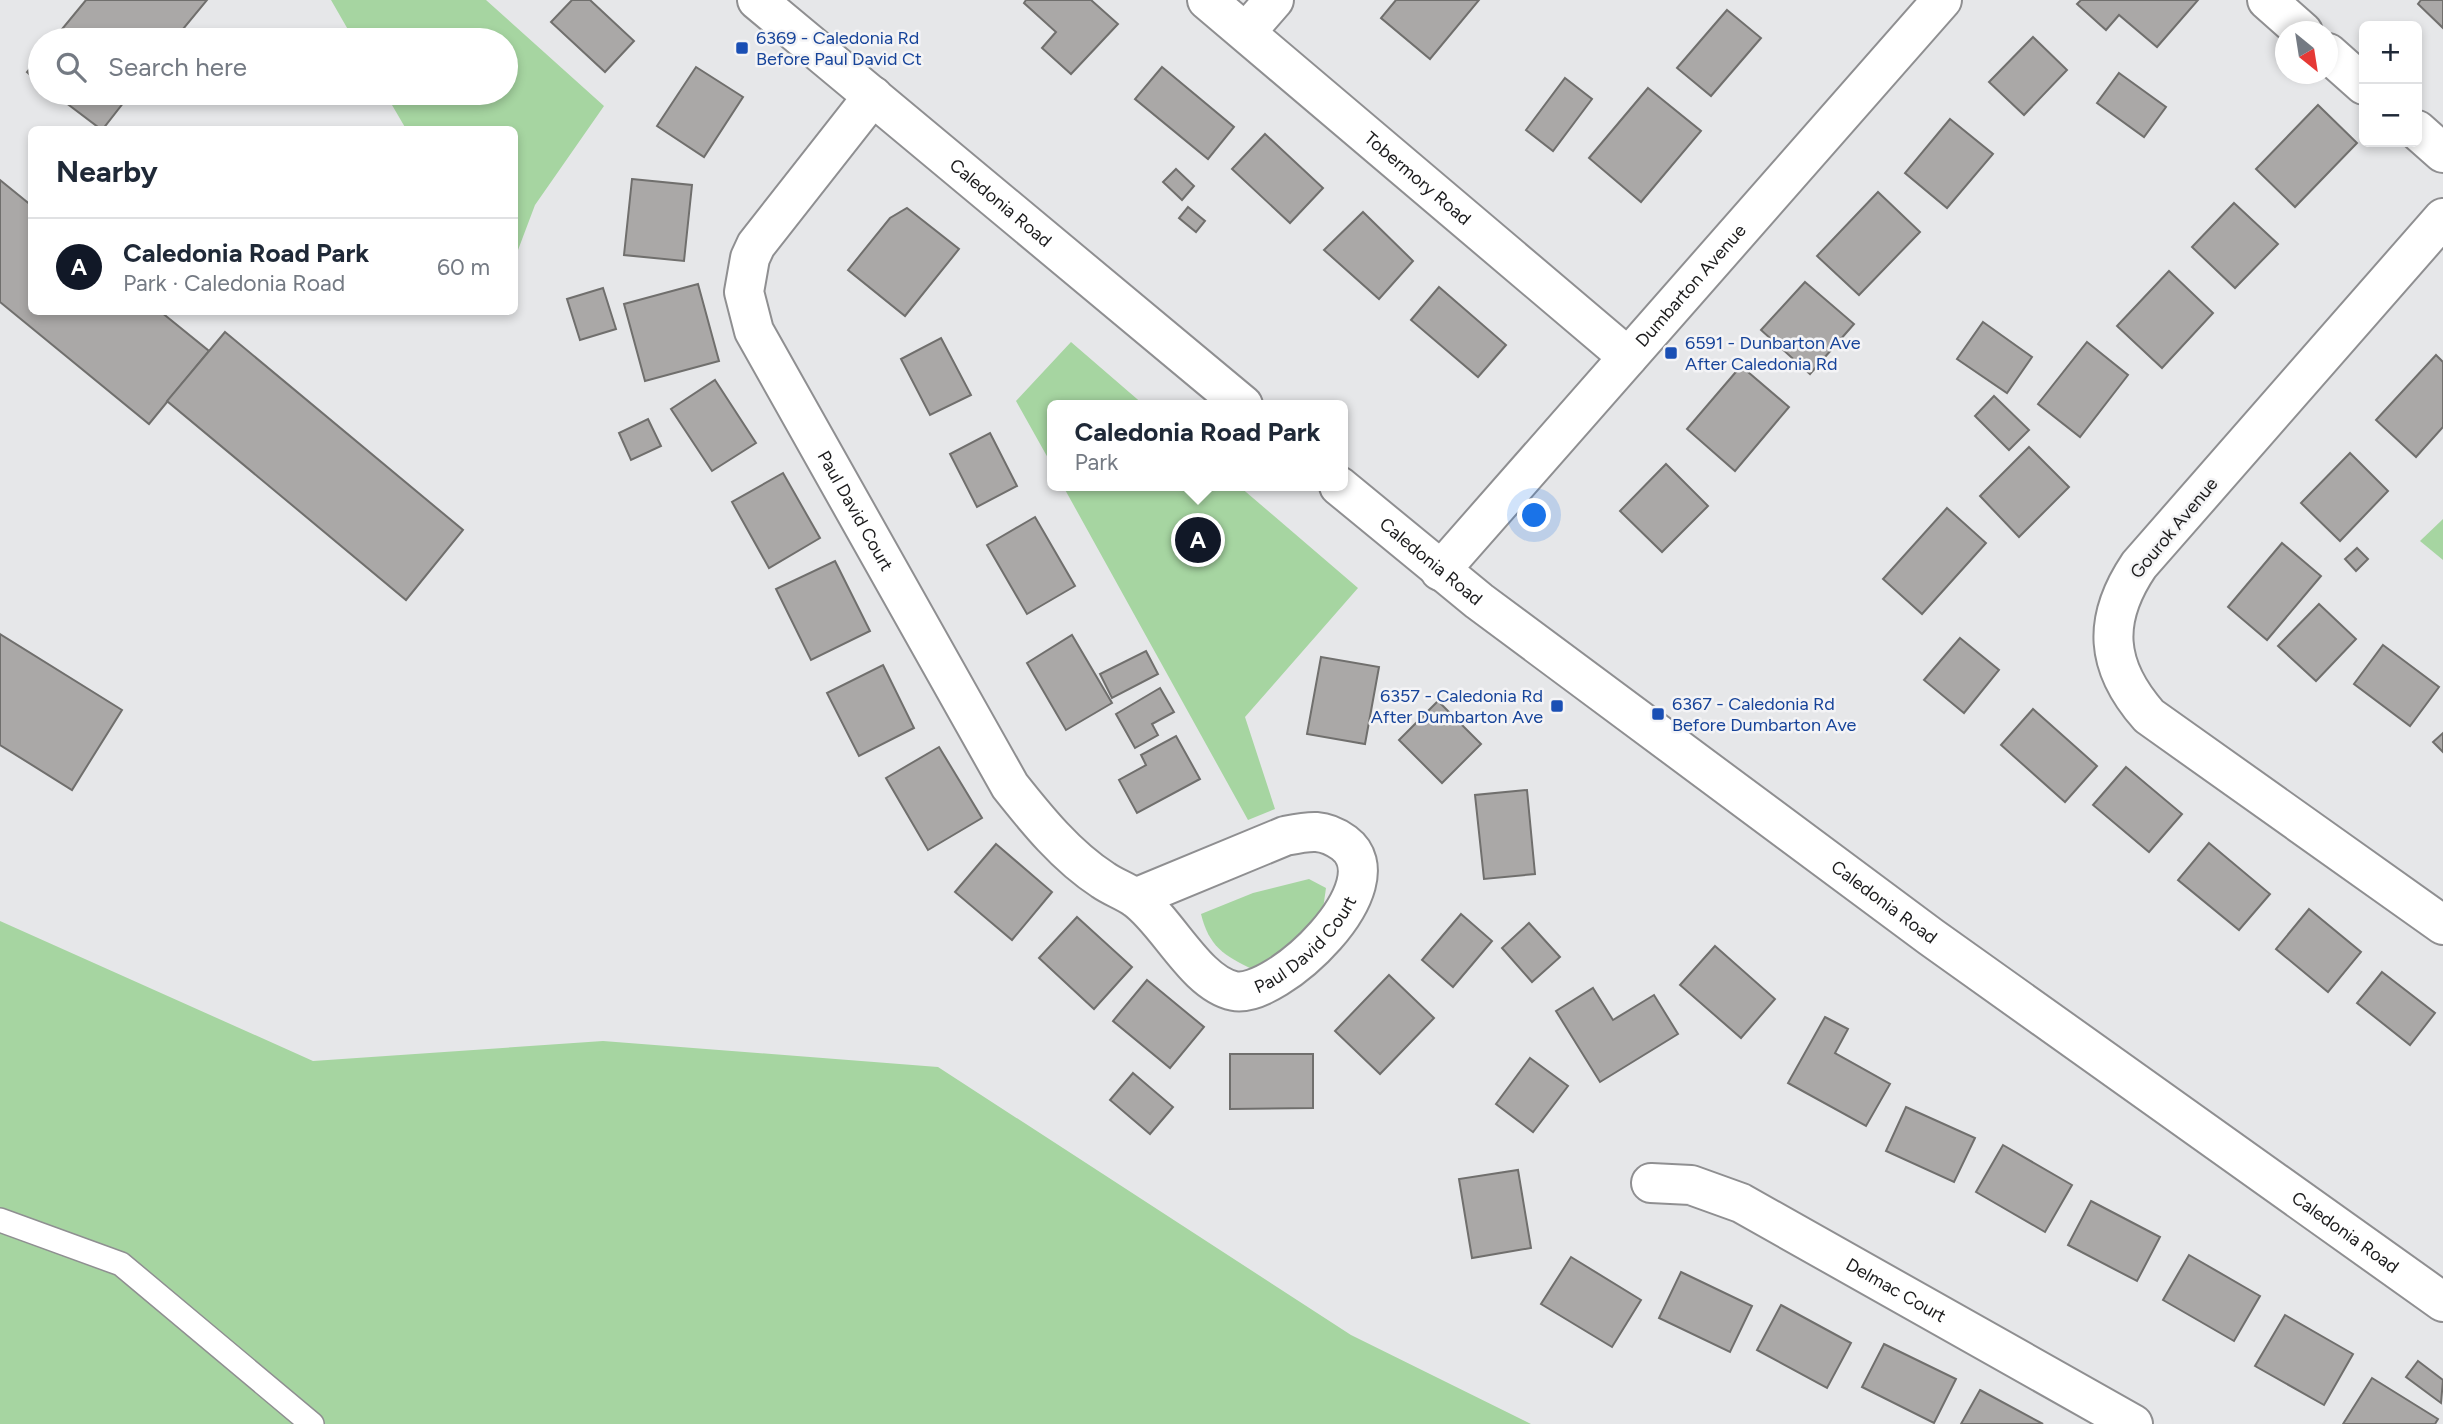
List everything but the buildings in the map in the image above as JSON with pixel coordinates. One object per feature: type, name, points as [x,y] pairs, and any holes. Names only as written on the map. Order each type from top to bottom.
[{"type":"street","name":"Caledonia Road","points":[[757,0],[1237,400]]},
{"type":"street","name":"Tobermory Road","points":[[1207,0],[1628,357]]},
{"type":"street","points":[[1246,32],[1274,0]]},
{"type":"street","name":"Dumbarton Avenue","points":[[1440,571],[1942,0]]},
{"type":"street","points":[[2267,0],[2291,21]]},
{"type":"street","points":[[2338,62],[2363,84]]},
{"type":"street","name":"Paul David Court","points":[[873,96],[756,245],[745,278],[747,312],[754,331],[1010,786],[1051,836],[1102,880],[1135,898],[1212,982],[1237,992],[1249,991],[1306,956],[1339,918],[1356,889],[1359,865],[1349,847],[1329,832],[1303,833],[1285,836],[1135,898]]},
{"type":"street","points":[[2422,134],[2443,153]]},
{"type":"street","name":"Gourok Avenue","points":[[2443,218],[2139,565],[2124,588],[2115,615],[2113,643],[2118,670],[2130,695],[2149,716],[2443,925]]},
{"type":"street","name":"Caledonia Road","points":[[1345,491],[1440,571],[1942,945],[2443,1302]]},
{"type":"street","name":"Delmac Court","points":[[1651,1183],[1691,1185],[1734,1200],[2133,1424]]},
{"type":"lane","points":[[0,1220],[121,1264],[312,1424]]},
{"type":"green space","points":[[331,0],[486,0],[517,28],[347,28]]},
{"type":"green space","points":[[518,29],[604,106],[535,205],[518,250],[518,126],[404,126],[392,105],[518,105]]},
{"type":"green space","points":[[1071,342],[1138,400],[1047,400],[1047,456],[1016,401]]},
{"type":"green space","points":[[1066,491],[1245,491],[1358,588],[1245,717],[1275,809],[1248,820]]},
{"type":"green space","points":[[2443,519],[2443,560],[2420,541]]},
{"type":"green space","points":[[1309,879],[1326,888],[1323,909],[1278,956],[1252,969],[1225,954],[1208,934],[1201,914],[1253,893]]},
{"type":"green space","points":[[0,921],[313,1061],[603,1041],[938,1067],[1351,1335],[1531,1424],[0,1424]]},
{"type":"place","name":"6369 - Caledonia Rd Before Paul David Ct","points":[[742,48]]},
{"type":"place","name":"6591 - Dunbarton Ave After Caledonia Rd","points":[[1671,353]]},
{"type":"place","name":"Caledonia Road Park","points":[[1198,540]]},
{"type":"place","name":"6357 - Caledonia Rd After Dumbarton Ave","points":[[1557,706]]},
{"type":"place","name":"6367 - Caledonia Rd Before Dumbarton Ave","points":[[1658,714]]}]
